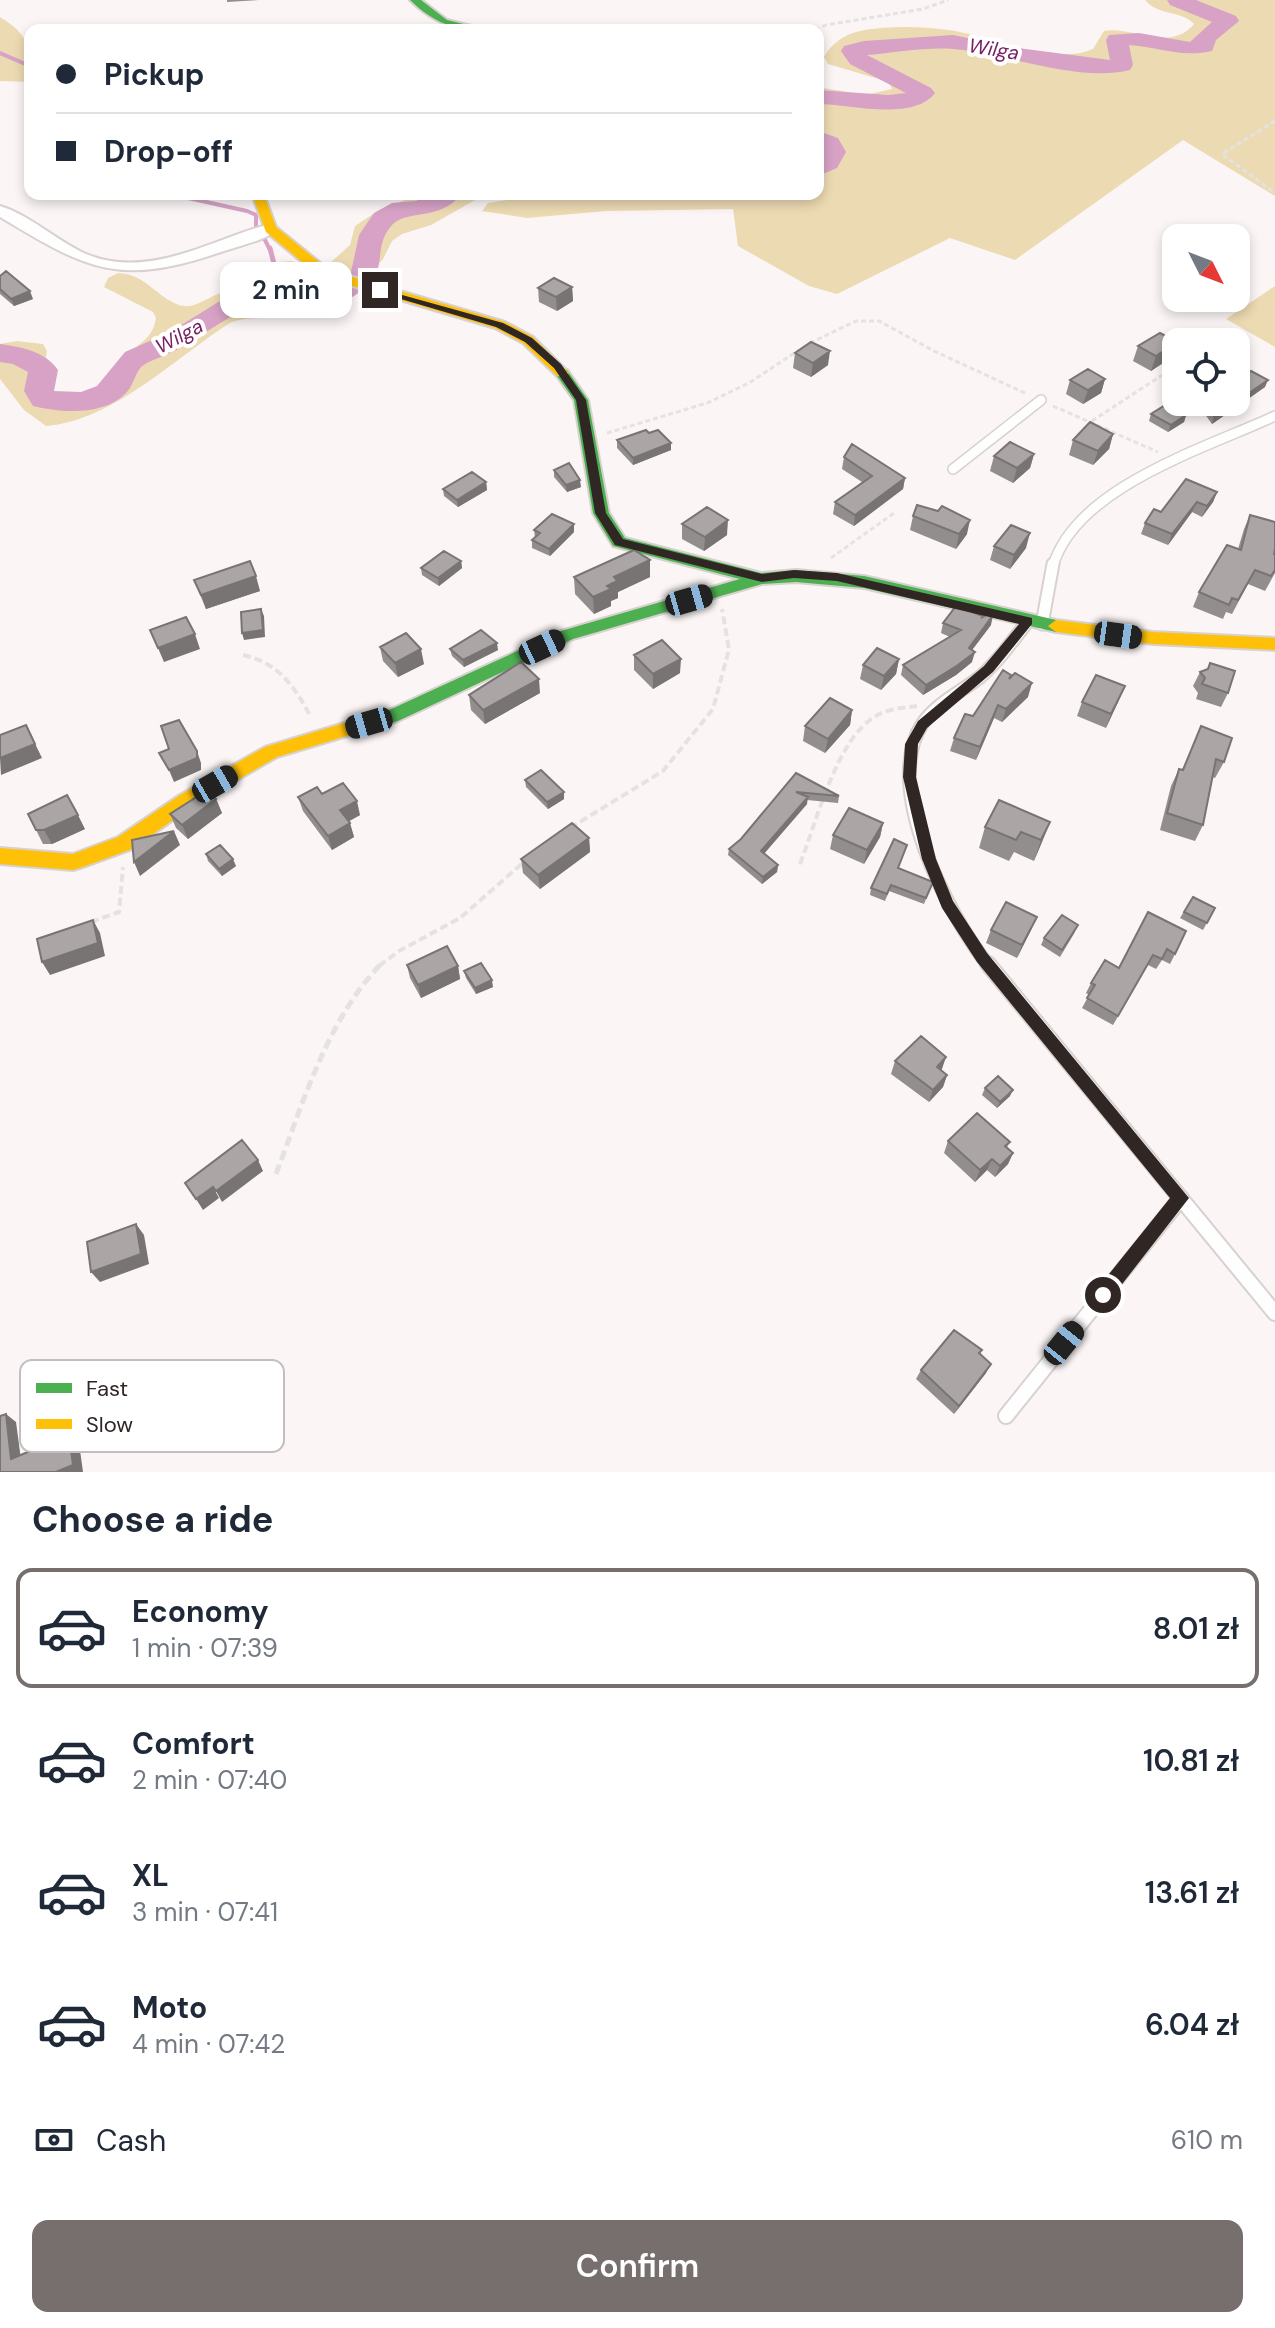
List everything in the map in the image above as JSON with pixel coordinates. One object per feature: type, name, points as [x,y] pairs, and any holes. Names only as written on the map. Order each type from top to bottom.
[{"type":"street","points":[[415,0],[444,22],[454,24]]},
{"type":"street","points":[[260,200],[270,229],[324,273],[500,325],[528,340],[557,366],[581,400],[601,513],[619,542],[762,578]]},
{"type":"street","points":[[0,211],[83,257],[107,266],[124,267],[177,259],[270,229]]},
{"type":"street","points":[[0,856],[73,862],[125,843],[187,800],[271,752],[392,716],[567,635],[762,578],[837,577],[1035,623],[1143,639],[1275,644]]},
{"type":"lane","points":[[953,469],[1041,400]]},
{"type":"lane","points":[[1275,416],[1152,471],[1072,526],[1048,578],[1035,623],[989,669],[922,724],[912,744],[910,777],[929,859],[947,904],[982,957],[1275,1313]]},
{"type":"lane","points":[[1006,1416],[1181,1198]]},
{"type":"path","points":[[824,26],[923,9],[948,0]]},
{"type":"path","points":[[1275,121],[1222,154],[1275,193]]},
{"type":"path","points":[[588,444],[628,425],[707,403],[749,383],[817,338],[868,319],[879,321],[934,351],[1175,461]]},
{"type":"path","points":[[1092,421],[1162,375]]},
{"type":"path","points":[[807,575],[894,513]]},
{"type":"path","points":[[563,831],[663,771],[713,709],[729,649],[719,591]]},
{"type":"path","points":[[243,655],[258,657],[283,672],[322,737]]},
{"type":"path","points":[[800,864],[857,731],[869,720],[896,709],[917,706],[939,708]]},
{"type":"path","points":[[79,926],[119,912],[125,843]]},
{"type":"path","points":[[276,1174],[306,1095],[352,1001],[374,970],[390,957],[453,923],[529,857]]},
{"type":"shaded area","points":[[1145,0],[1275,0],[1275,196],[1183,140],[1015,260],[950,238],[837,294],[809,286],[738,246],[733,209],[606,211],[527,218],[482,211],[488,203],[507,200],[824,200],[824,88],[865,95],[892,89],[889,82],[828,64],[824,57],[841,39],[872,29],[927,28],[955,31],[1043,53],[1061,54],[1093,49],[1104,31],[1163,38],[1174,37],[1194,24]]},
{"type":"shaded area","points":[[0,17],[18,30],[24,39],[24,82],[0,81]]},
{"type":"shaded area","points":[[405,200],[475,200],[431,225],[402,234],[392,241],[383,259],[368,276],[329,297],[327,292],[333,282],[330,263],[350,245],[355,226],[379,210]]},
{"type":"shaded area","points":[[292,261],[300,265],[302,278],[314,290],[309,302],[300,310],[278,317],[230,323],[143,385],[95,413],[71,422],[46,426],[24,410],[0,379],[0,344],[17,341],[43,344],[47,351],[40,389],[44,396],[86,391],[115,377],[124,368],[131,353],[149,335],[156,318],[153,312],[104,287],[108,278],[118,273],[136,277],[171,301],[190,306],[221,293],[265,282],[270,268],[279,262]]},
{"type":"shaded area","points":[[1275,286],[1275,347],[1250,333],[1250,328],[1242,328],[1226,319],[1236,312],[1250,312],[1250,303]]},
{"type":"building","points":[[6,271],[30,291],[11,299],[0,289],[0,276]]},
{"type":"building","points":[[554,278],[572,287],[556,297],[538,288]]},
{"type":"building","points":[[1162,334],[1162,352],[1156,356],[1138,346]]},
{"type":"building","points":[[811,342],[830,351],[813,363],[795,353]]},
{"type":"building","points":[[1088,369],[1105,379],[1088,390],[1070,380]]},
{"type":"building","points":[[1250,372],[1268,380],[1250,392]]},
{"type":"building","points":[[1162,407],[1162,416],[1184,416],[1171,425],[1151,414]]},
{"type":"building","points":[[1090,422],[1113,434],[1098,451],[1073,440]]},
{"type":"building","points":[[646,430],[649,433],[658,430],[671,443],[633,458],[617,440]]},
{"type":"building","points":[[1010,442],[1034,454],[1017,468],[994,456]]},
{"type":"building","points":[[852,444],[905,478],[855,515],[835,502],[872,476],[844,457]]},
{"type":"building","points":[[569,463],[580,480],[566,485],[554,470]]},
{"type":"building","points":[[472,472],[486,482],[457,500],[443,489]]},
{"type":"building","points":[[1186,479],[1217,492],[1207,506],[1197,502],[1172,534],[1145,523],[1154,509],[1161,512]]},
{"type":"building","points":[[917,505],[938,511],[942,506],[970,520],[959,534],[913,516]]},
{"type":"building","points":[[707,507],[728,520],[705,537],[682,524]]},
{"type":"building","points":[[552,514],[574,524],[549,549],[532,540],[540,533],[534,530]]},
{"type":"building","points":[[1250,515],[1275,522],[1275,570],[1271,576],[1255,570],[1238,600],[1232,598],[1229,605],[1199,592],[1227,545],[1241,550]]},
{"type":"building","points":[[1011,525],[1030,533],[1014,555],[994,546]]},
{"type":"building","points":[[634,550],[650,560],[614,577],[617,581],[607,586],[611,589],[593,597],[574,577]]},
{"type":"building","points":[[444,551],[461,561],[438,578],[421,568]]},
{"type":"building","points":[[250,561],[256,576],[201,595],[194,580]]},
{"type":"building","points":[[956,606],[983,616],[981,618],[993,615],[969,648],[975,652],[926,685],[903,665],[961,630],[943,623]]},
{"type":"building","points":[[261,609],[263,630],[242,633],[241,612]]},
{"type":"building","points":[[186,617],[195,634],[158,648],[150,630]]},
{"type":"building","points":[[481,630],[497,643],[463,660],[450,649]]},
{"type":"building","points":[[406,633],[421,649],[395,663],[380,647]]},
{"type":"building","points":[[662,640],[681,659],[653,674],[634,655]]},
{"type":"building","points":[[877,648],[899,659],[884,676],[863,665]]},
{"type":"building","points":[[521,662],[539,679],[483,710],[469,695]]},
{"type":"building","points":[[1210,663],[1235,671],[1228,693],[1202,684],[1205,678],[1200,672],[1208,669]]},
{"type":"building","points":[[1003,670],[1011,675],[1009,679],[1015,673],[1032,683],[1006,709],[998,705],[980,747],[954,738],[965,714],[973,716]]},
{"type":"building","points":[[1096,675],[1125,686],[1111,714],[1082,702]]},
{"type":"building","points":[[830,698],[852,710],[828,739],[805,726]]},
{"type":"building","points":[[179,720],[197,751],[197,758],[169,770],[159,753],[169,749],[161,726]]},
{"type":"building","points":[[26,725],[35,744],[0,758],[0,735]]},
{"type":"building","points":[[1201,726],[1232,738],[1224,762],[1216,759],[1203,825],[1167,813],[1179,769],[1183,770]]},
{"type":"building","points":[[541,770],[564,792],[547,802],[525,780]]},
{"type":"building","points":[[796,773],[839,796],[796,792],[808,797],[761,851],[778,865],[763,877],[729,849]]},
{"type":"building","points":[[343,783],[357,801],[340,810],[350,823],[328,836],[298,797],[317,787],[322,794]]},
{"type":"building","points":[[206,791],[216,799],[182,825],[170,814]]},
{"type":"building","points":[[67,795],[78,815],[44,830],[36,830],[28,814]]},
{"type":"building","points":[[999,800],[1050,822],[1041,840],[1021,832],[1016,840],[985,827]]},
{"type":"building","points":[[849,808],[883,823],[867,850],[833,835]]},
{"type":"building","points":[[572,823],[589,838],[538,875],[521,859]]},
{"type":"building","points":[[174,831],[134,862],[132,840]]},
{"type":"building","points":[[894,839],[907,845],[898,868],[933,882],[926,898],[891,885],[887,894],[871,888]]},
{"type":"building","points":[[220,845],[233,859],[219,869],[206,854]]},
{"type":"building","points":[[1193,897],[1215,908],[1207,923],[1184,912]]},
{"type":"building","points":[[1006,902],[1037,917],[1022,945],[991,930]]},
{"type":"building","points":[[1148,912],[1186,931],[1175,954],[1167,949],[1162,959],[1153,955],[1118,1016],[1087,998],[1095,985],[1091,983],[1105,960],[1119,968]]},
{"type":"building","points":[[1062,915],[1078,925],[1062,950],[1044,938]]},
{"type":"building","points":[[93,920],[98,943],[42,962],[37,939]]},
{"type":"building","points":[[447,946],[458,966],[418,985],[407,965]]},
{"type":"building","points":[[481,963],[492,980],[475,988],[464,971]]},
{"type":"building","points":[[921,1036],[946,1057],[937,1067],[947,1075],[933,1090],[895,1061]]},
{"type":"building","points":[[998,1076],[1013,1090],[1000,1102],[985,1088]]},
{"type":"building","points":[[977,1113],[1010,1142],[1005,1146],[1013,1153],[1000,1166],[992,1159],[980,1170],[948,1141]]},
{"type":"building","points":[[242,1140],[258,1160],[216,1191],[213,1187],[196,1199],[185,1183]]},
{"type":"building","points":[[136,1224],[141,1254],[91,1272],[87,1242]]},
{"type":"building","points":[[954,1330],[982,1350],[979,1353],[991,1364],[959,1406],[921,1370]]},
{"type":"building","points":[[6,1414],[11,1459],[28,1452],[71,1452],[73,1465],[56,1472],[0,1472],[0,1416]]},
{"type":"waterway","name":"Wilga","points":[[824,97],[888,103],[913,99],[923,93],[858,59],[852,51],[864,48],[953,42],[1010,54],[1110,67],[1122,65],[1117,40],[1139,39],[1178,48],[1204,46],[1206,37],[1228,21],[1178,0]]},
{"type":"waterway","points":[[0,53],[24,63]]},
{"type":"waterway","name":"Wilga","points":[[824,141],[834,152],[824,165]]},
{"type":"waterway","points":[[197,200],[256,215],[256,229]]},
{"type":"waterway","name":"Wilga","points":[[0,353],[23,358],[43,370],[39,391],[44,399],[72,401],[100,397],[115,387],[135,358],[180,338],[238,302],[256,297],[313,301],[344,290],[364,275],[372,235],[384,218],[401,209],[424,208],[438,200]]},
{"type":"waterway","points":[[264,238],[270,250]]},
{"type":"waterway","points":[[264,297],[275,268],[270,248]]},
{"type":"traffic: fast","points":[[415,0],[444,22],[454,24]]},
{"type":"traffic: fast","points":[[562,373],[581,400],[601,513],[619,542],[760,578]]},
{"type":"traffic: fast","points":[[374,721],[392,716],[567,635],[762,578],[796,576],[864,582],[1056,626]]},
{"type":"traffic: slow","points":[[260,200],[270,229],[324,273],[500,325],[528,340],[562,373]]},
{"type":"traffic: slow","points":[[1056,626],[1153,638],[1275,644]]},
{"type":"traffic: slow","points":[[0,856],[73,862],[125,843],[187,800],[271,752],[374,721]]},
{"type":"route","points":[[380,290],[500,325],[528,340],[557,366],[581,400],[601,513],[619,542],[762,578],[794,574],[837,577],[1028,621],[989,669],[922,724],[912,744],[910,777],[913,802],[929,859],[947,904],[982,957],[1181,1198],[1103,1295]]}]
